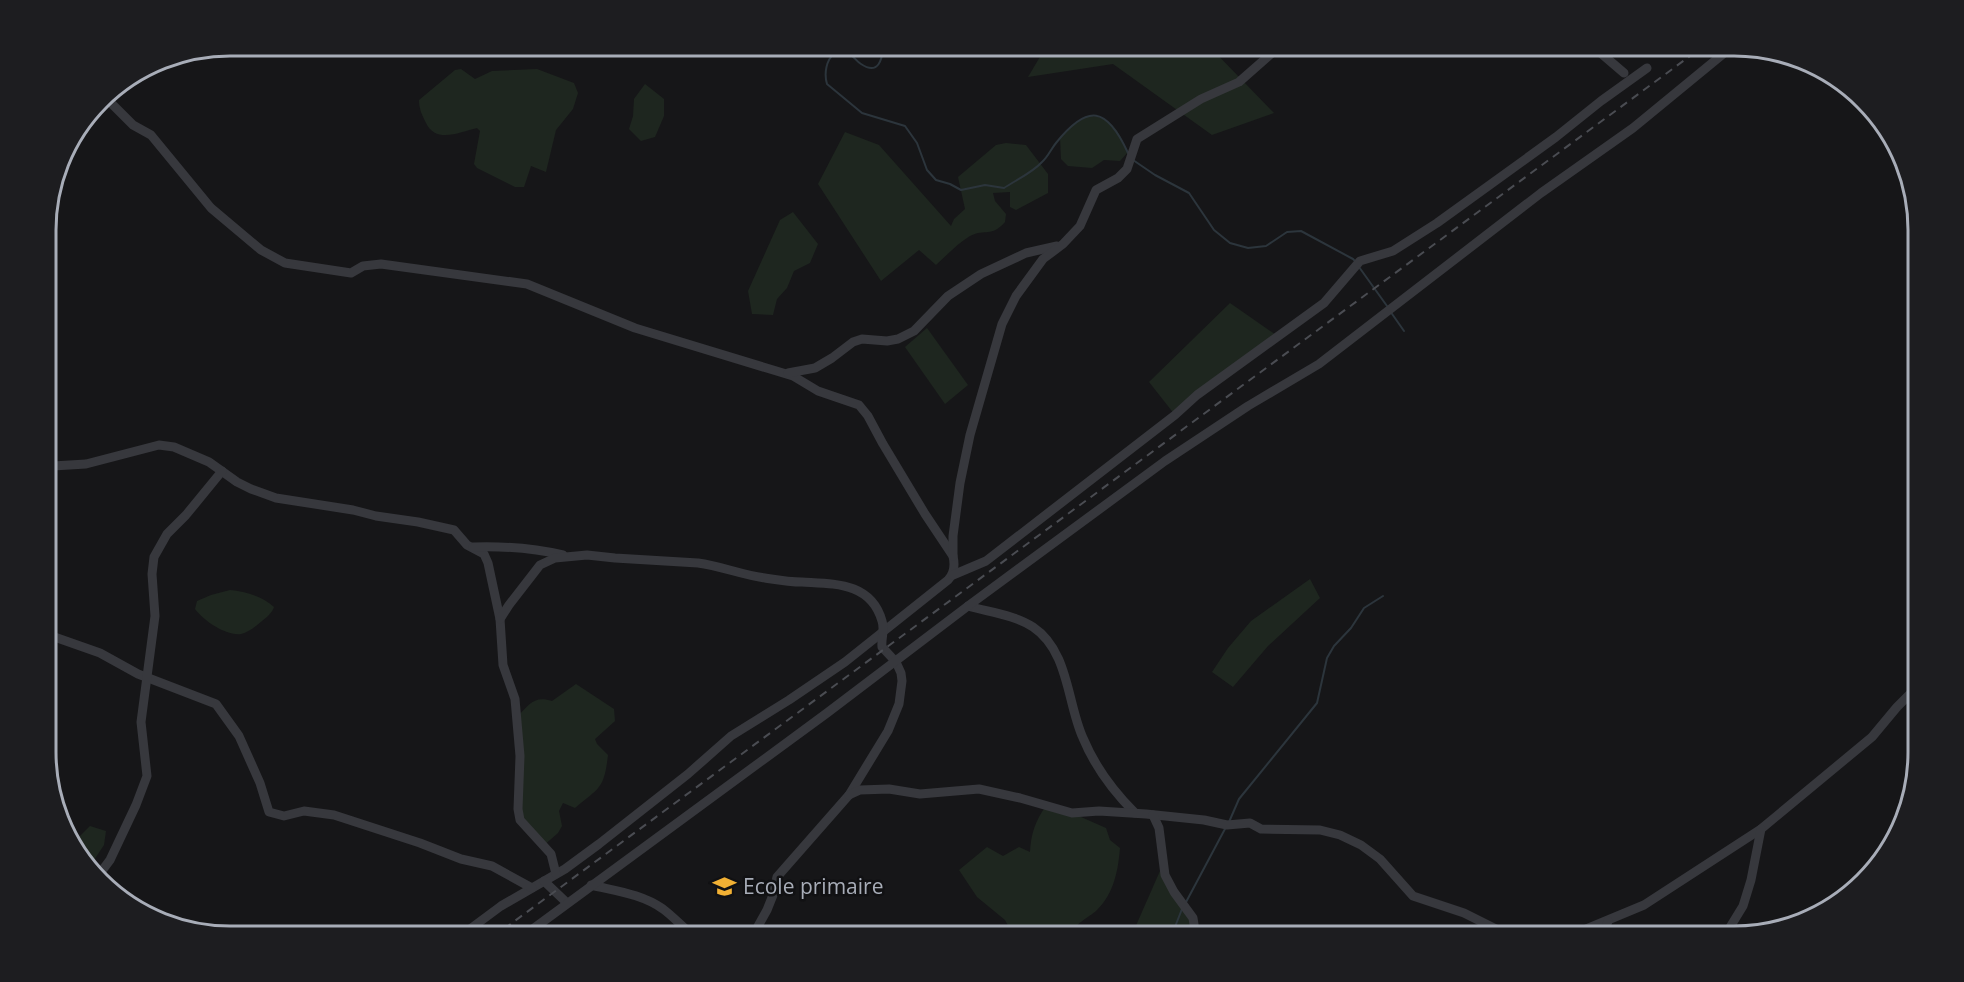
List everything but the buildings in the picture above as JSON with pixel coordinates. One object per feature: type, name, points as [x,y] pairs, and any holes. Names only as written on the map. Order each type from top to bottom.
[{"type":"street","points":[[953,575],[955,563],[953,536],[960,483],[970,435],[1002,324],[1016,296],[1044,259],[1080,226],[1096,190],[1118,178],[1127,169],[1137,139],[1201,99],[1239,82],[1269,56]]},
{"type":"street","points":[[1604,56],[1624,73]]},
{"type":"street","points":[[537,926],[1165,461],[1248,406],[1319,363],[1541,193],[1634,128],[1721,56]]},
{"type":"street","points":[[474,926],[501,906],[556,874],[599,844],[688,774],[731,736],[789,700],[884,633],[953,575],[986,561],[1175,416],[1197,395],[1324,303],[1360,261],[1394,251],[1437,223],[1647,68]]},
{"type":"street","points":[[111,103],[133,125],[151,135],[211,208],[261,250],[285,263],[351,273],[363,266],[386,265],[527,284],[635,328],[786,373],[815,390],[852,402],[864,409],[925,514],[953,556]]},
{"type":"street","points":[[786,373],[815,368],[853,342],[862,339],[887,341],[898,339],[914,331],[948,296],[981,274],[1026,253],[1063,244]]},
{"type":"street","points":[[56,466],[86,464],[159,445],[174,447],[201,459],[251,489],[276,498],[322,507],[353,510],[454,530],[470,547],[482,552],[485,556],[500,619],[503,665],[514,694],[516,708],[520,756],[518,809],[520,820],[551,855],[556,874]]},
{"type":"street","points":[[102,870],[110,860],[147,776],[141,722],[155,616],[152,574],[154,556],[167,534],[186,515],[222,471]]},
{"type":"street","points":[[470,547],[501,546],[538,549],[564,556]]},
{"type":"street","points":[[500,619],[540,565],[548,560],[564,556],[597,555],[698,563],[756,577],[844,585],[860,591],[873,603],[882,619],[884,633],[882,648],[896,662],[901,673],[899,704],[888,731],[849,795],[777,877],[773,895],[758,926]]},
{"type":"street","points":[[968,606],[1017,620],[1033,627],[1046,638],[1067,681],[1074,717],[1083,741],[1107,783],[1135,813]]},
{"type":"street","points":[[56,638],[100,653],[138,674],[216,704],[239,736],[260,783],[269,812],[284,816],[304,811],[334,815],[492,867],[532,888]]},
{"type":"street","points":[[1596,926],[1660,896],[1761,828],[1872,738],[1908,696]]},
{"type":"street","points":[[849,795],[860,790],[890,789],[920,794],[979,789],[1072,813],[1099,811],[1135,813],[1204,820],[1227,825],[1250,823],[1261,829],[1320,830],[1340,835],[1361,845],[1380,859],[1413,896],[1464,913],[1490,926]]},
{"type":"street","points":[[1153,815],[1159,828],[1166,875],[1174,892],[1193,918],[1194,926]]},
{"type":"street","points":[[1731,926],[1743,906],[1751,880],[1761,828]]},
{"type":"street","points":[[544,881],[567,903]]},
{"type":"street","points":[[591,885],[636,895],[663,909],[682,926]]},
{"type":"street","points":[[1606,926],[1608,921]]},
{"type":"shaded area","points":[[1040,56],[1219,56],[1274,113],[1212,135],[1113,64],[1028,77]]},
{"type":"shaded area","points":[[461,69],[475,79],[492,71],[537,69],[574,83],[578,93],[573,109],[556,130],[546,172],[531,166],[524,187],[515,187],[477,168],[474,164],[480,131],[477,128],[442,135],[430,129],[426,123],[419,100],[455,70]]},
{"type":"shaded area","points":[[645,84],[664,99],[664,116],[655,137],[641,141],[629,129],[633,116],[634,99]]},
{"type":"shaded area","points":[[1088,116],[1103,119],[1114,126],[1128,152],[1120,161],[1104,160],[1092,168],[1068,166],[1061,159],[1060,138],[1071,126]]},
{"type":"shaded area","points":[[845,132],[879,145],[951,226],[954,219],[965,209],[958,177],[996,145],[1006,143],[1026,145],[1048,174],[1048,193],[1016,210],[1010,207],[1010,192],[993,193],[995,201],[1006,214],[1005,222],[1000,227],[970,236],[936,265],[919,250],[881,281],[818,184]]},
{"type":"shaded area","points":[[793,212],[818,244],[810,263],[794,271],[787,288],[777,299],[773,315],[752,314],[748,291],[780,220]]},
{"type":"shaded area","points":[[1230,303],[1279,337],[1175,415],[1149,382]]},
{"type":"shaded area","points":[[927,328],[968,385],[945,404],[905,347]]},
{"type":"shaded area","points":[[1310,579],[1320,598],[1268,646],[1233,687],[1212,672],[1228,648],[1251,621]]},
{"type":"shaded area","points":[[230,590],[259,597],[274,607],[269,615],[252,629],[241,634],[229,633],[210,623],[195,609],[197,601]]},
{"type":"shaded area","points":[[576,684],[614,709],[615,721],[595,739],[608,755],[605,775],[590,796],[575,808],[563,803],[559,811],[562,826],[558,833],[543,846],[520,820],[517,717],[532,702],[541,699],[552,701]]},
{"type":"shaded area","points":[[1046,806],[1072,813],[1106,828],[1110,840],[1120,848],[1111,889],[1097,910],[1077,926],[1008,926],[1005,920],[977,897],[959,870],[987,847],[1003,856],[1019,847],[1030,852],[1031,839],[1039,817]]},
{"type":"shaded area","points":[[90,826],[106,831],[104,845],[94,860],[78,838]]},
{"type":"shaded area","points":[[1163,864],[1193,918],[1194,926],[1136,926]]},
{"type":"waterway","points":[[832,56],[826,68],[827,84],[862,113],[905,126],[917,143],[927,170],[936,180],[961,190],[985,185],[1004,188],[1038,166],[1067,130],[1087,116],[1104,119],[1112,126],[1128,153]]},
{"type":"waterway","points":[[852,56],[861,64],[872,68],[879,64],[882,56]]},
{"type":"waterway","points":[[1133,160],[1189,193],[1214,230],[1230,243],[1248,248],[1266,246],[1287,232],[1301,231],[1356,262]]},
{"type":"waterway","points":[[1359,267],[1387,306]]},
{"type":"waterway","points":[[1390,311],[1404,331]]},
{"type":"waterway","points":[[1229,822],[1239,799],[1317,703],[1327,658],[1334,646],[1351,628],[1364,608],[1383,596]]},
{"type":"waterway","points":[[1185,904],[1226,827]]},
{"type":"waterway","points":[[1175,926],[1182,909]]},
{"type":"railway","points":[[508,926],[1690,56]]},
{"type":"place","name":"Ecole primaire","points":[[725,886]]}]
